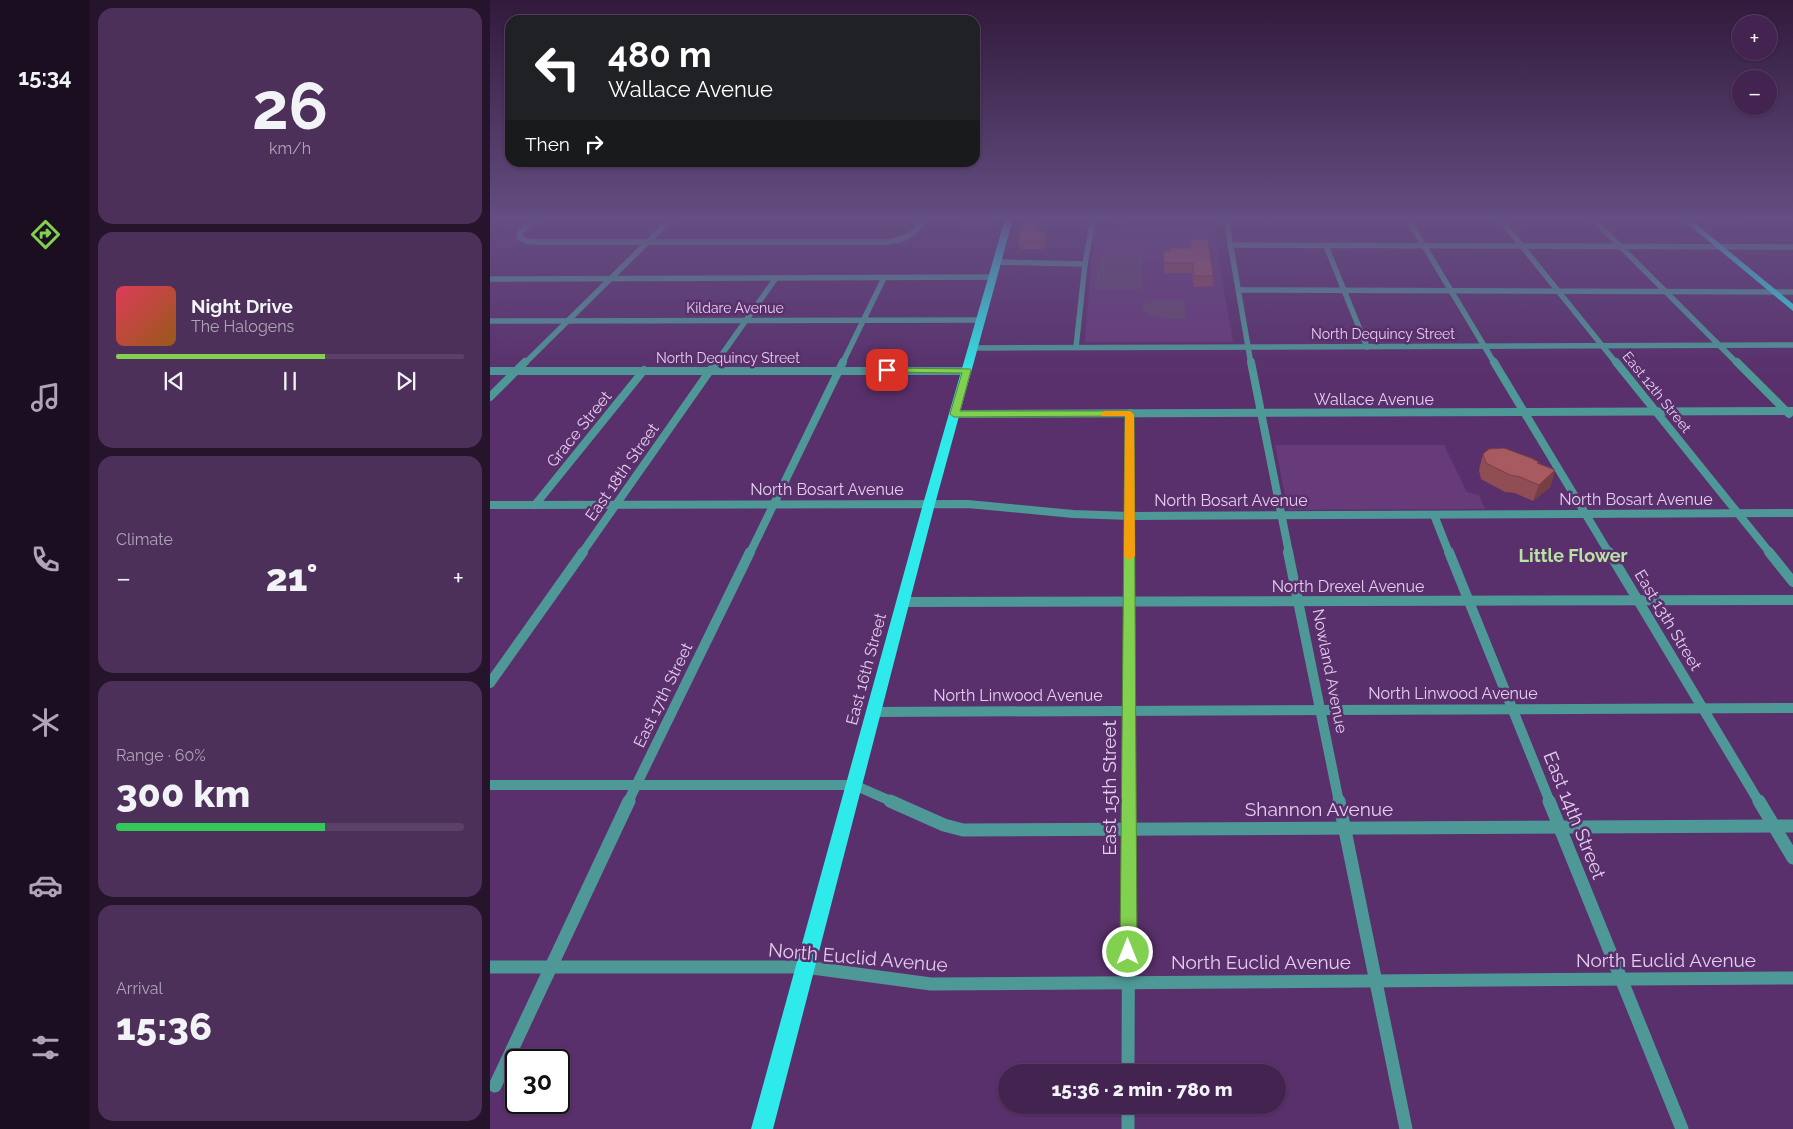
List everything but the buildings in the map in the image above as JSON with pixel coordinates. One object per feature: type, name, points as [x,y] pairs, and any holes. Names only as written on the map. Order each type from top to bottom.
[{"type":"main road","name":"East 16th Street","points":[[762,1129],[929,504],[994,272]]},
{"type":"main road","points":[[1750,272],[1793,308]]},
{"type":"street","points":[[490,397],[618,272]]},
{"type":"street","points":[[1076,347],[1084,272]]},
{"type":"street","name":"Nowland Avenue","points":[[1235,272],[1260,413],[1406,1129]]},
{"type":"street","points":[[1336,272],[1367,347]]},
{"type":"street","name":"East 13th Street","points":[[1439,272],[1793,858]]},
{"type":"street","name":"East 12th Street","points":[[1543,272],[1793,582]]},
{"type":"street","points":[[1646,272],[1790,411],[1793,417]]},
{"type":"street","points":[[490,279],[993,277]]},
{"type":"street","name":"East 18th Street","points":[[490,683],[776,278]]},
{"type":"street","name":"East 17th Street","points":[[495,1086],[637,784],[884,278]]},
{"type":"street","points":[[1239,290],[1793,290]]},
{"type":"street","name":"Kildare Avenue","points":[[490,321],[981,320]]},
{"type":"street","name":"North Dequincy Street","points":[[973,348],[1793,345]]},
{"type":"street","name":"Grace Street","points":[[535,505],[644,370]]},
{"type":"street","name":"North Dequincy Street","points":[[490,371],[967,370]]},
{"type":"street","name":"Wallace Avenue","points":[[954,414],[1790,411]]},
{"type":"street","name":"East 15th Street","points":[[1128,1064],[1130,414]]},
{"type":"street","name":"North Bosart Avenue","points":[[490,505],[992,505],[1073,514],[1130,516],[1793,513]]},
{"type":"street","name":"East 14th Street","points":[[1434,515],[1682,1129]]},
{"type":"street","name":"North Drexel Avenue","points":[[903,602],[1793,600]]},
{"type":"street","name":"North Linwood Avenue","points":[[873,712],[1793,708]]},
{"type":"street","points":[[490,785],[854,785]]},
{"type":"street","name":"Shannon Avenue","points":[[854,785],[957,829],[1793,826]]},
{"type":"street","name":"North Euclid Avenue","points":[[490,967],[805,967],[931,984],[1793,978]]},
{"type":"street","points":[[1128,1114],[1128,1129]]},
{"type":"shaded area","points":[[1091,272],[1221,272],[1233,342],[1085,342]]},
{"type":"shaded area","points":[[1097,272],[1142,272],[1142,289],[1095,289]]},
{"type":"shaded area","points":[[1146,300],[1184,300],[1186,318],[1164,319],[1148,314],[1143,311],[1142,306]]},
{"type":"shaded area","points":[[1275,445],[1444,445],[1467,492],[1479,495],[1485,509],[1288,510]]},
{"type":"slow traffic","points":[[1105,414],[1130,414],[1129,556]]},
{"type":"district","name":"Little Flower","points":[[1573,555]]},
{"type":"route","points":[[887,370],[967,370],[954,414],[1130,414],[1128,952]]}]
